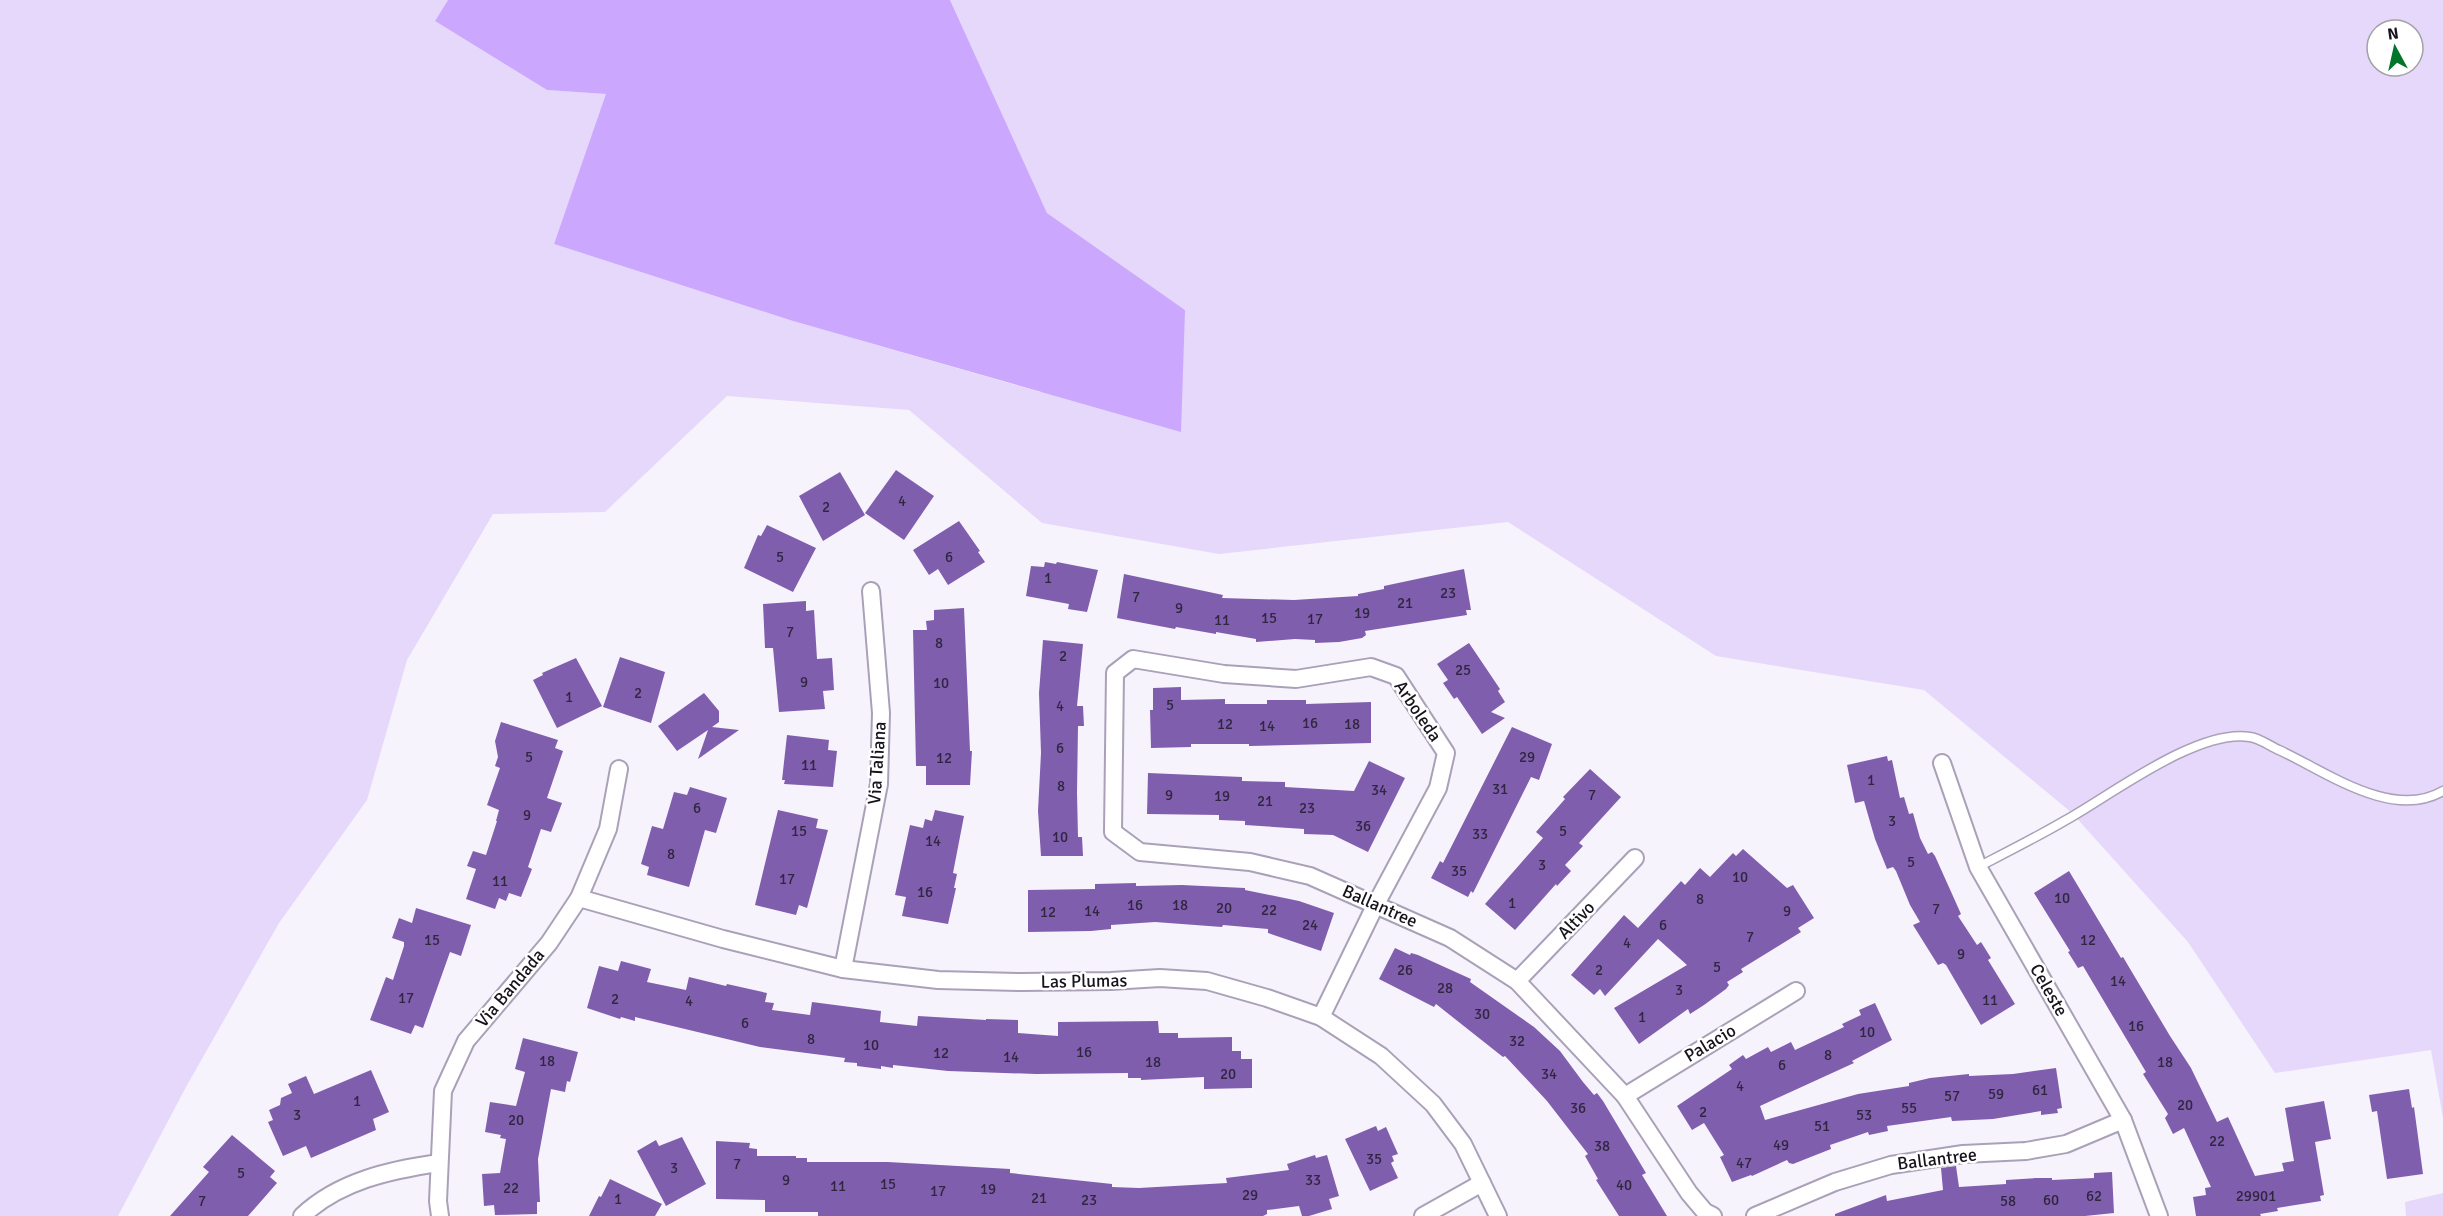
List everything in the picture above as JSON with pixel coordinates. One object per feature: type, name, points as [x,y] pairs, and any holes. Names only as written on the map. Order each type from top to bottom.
[{"type":"street","name":"Via Taliana","points":[[843,969],[879,784],[881,713],[871,591]]},
{"type":"street","name":"Arboleda","points":[[1133,659],[1224,674],[1296,679],[1371,667],[1396,676],[1446,753],[1438,788],[1376,903],[1321,1017]]},
{"type":"street","name":"Ballantree","points":[[1133,659],[1115,673],[1113,832],[1140,852],[1250,862],[1310,876],[1376,903],[1450,938],[1517,981],[1625,1096],[1689,1193],[1705,1212],[1713,1216]]},
{"type":"street","name":"Celeste","points":[[1942,763],[1978,867],[2123,1120],[2159,1216]]},
{"type":"street","name":"Via Bandada","points":[[440,1216],[439,1163],[443,1091],[466,1041],[549,943],[579,898],[608,829],[619,770]]},
{"type":"street","name":"Altivo","points":[[1517,981],[1635,858]]},
{"type":"street","name":"Las Plumas","points":[[579,898],[723,939],[843,969],[938,980],[1089,982],[1160,978],[1207,981],[1268,998],[1321,1017],[1381,1056],[1434,1104],[1463,1144],[1498,1216]]},
{"type":"street","name":"Palacio","points":[[1625,1096],[1796,991]]},
{"type":"street","name":"Ballantree","points":[[1755,1216],[1834,1182],[1891,1165],[1963,1154],[2026,1152],[2066,1144],[2123,1120]]},
{"type":"street","points":[[302,1216],[313,1206],[346,1186],[394,1170],[439,1163]]},
{"type":"street","points":[[1423,1216],[1482,1183]]},
{"type":"lane","points":[[1978,867],[2066,821],[2175,755],[2216,738],[2250,736],[2372,795],[2403,802],[2434,797],[2443,791]]},
{"type":"shaded area","points":[[0,0],[448,0],[435,21],[547,90],[607,94],[554,244],[793,321],[1040,392],[1185,310],[1047,213],[950,0],[2443,0],[2443,1118],[2431,1050],[2275,1073],[2188,942],[2072,813],[1924,690],[1716,656],[1508,522],[1219,554],[1042,523],[909,410],[727,396],[605,512],[493,514],[407,660],[367,800],[279,923],[186,1087],[118,1216],[0,1216]]},
{"type":"shaded area","points":[[448,0],[950,0],[1047,213],[1185,310],[1181,432],[793,321],[554,244],[606,94],[547,90],[435,21]]},
{"type":"shaded area","points":[[2443,1193],[2443,1216],[2406,1216],[2405,1202]]},
{"type":"building","points":[[896,470],[934,496],[904,540],[865,513]]},
{"type":"building","points":[[840,472],[865,515],[823,541],[799,496]]},
{"type":"building","points":[[959,521],[985,562],[948,585],[938,569],[929,575],[913,550]]},
{"type":"building","points":[[767,525],[816,548],[793,592],[744,568],[758,535],[761,536]]},
{"type":"building","points":[[1045,562],[1098,570],[1087,612],[1068,609],[1069,604],[1026,596],[1031,566],[1044,567]]},
{"type":"building","points":[[1464,569],[1471,610],[1466,610],[1467,615],[1365,631],[1366,635],[1362,638],[1339,642],[1315,643],[1315,640],[1295,639],[1256,642],[1256,639],[1216,632],[1216,634],[1176,627],[1175,629],[1117,618],[1124,574],[1223,595],[1222,598],[1294,600],[1358,596],[1358,594],[1384,589],[1384,586]]},
{"type":"building","points":[[806,601],[806,611],[814,610],[817,659],[832,658],[834,690],[823,691],[825,709],[779,712],[773,648],[765,648],[763,604]]},
{"type":"building","points":[[964,608],[970,751],[972,751],[970,785],[926,785],[926,766],[916,766],[913,630],[927,630],[926,621],[934,620],[934,610]]},
{"type":"building","points":[[1043,640],[1083,644],[1077,706],[1083,706],[1084,726],[1078,726],[1077,793],[1078,837],[1082,837],[1083,856],[1041,856],[1038,811],[1041,753],[1039,693]]},
{"type":"building","points":[[1469,643],[1500,689],[1498,691],[1505,702],[1491,712],[1505,718],[1482,734],[1457,697],[1454,699],[1443,683],[1448,680],[1437,664]]},
{"type":"building","points":[[620,657],[665,672],[651,723],[603,707]]},
{"type":"building","points":[[576,658],[602,706],[557,728],[533,680],[543,675],[542,673]]},
{"type":"building","points":[[1181,687],[1181,700],[1225,699],[1225,704],[1267,704],[1267,700],[1306,700],[1306,704],[1371,702],[1371,743],[1249,746],[1249,744],[1191,744],[1191,747],[1151,748],[1150,710],[1153,710],[1153,688]]},
{"type":"building","points":[[704,693],[719,711],[719,722],[712,727],[739,730],[698,759],[708,730],[677,751],[658,726]]},
{"type":"building","points":[[501,722],[558,740],[555,748],[563,751],[547,798],[562,803],[551,832],[541,829],[528,867],[532,869],[521,897],[509,893],[506,901],[499,898],[495,909],[466,899],[476,869],[467,866],[473,851],[486,855],[497,821],[499,810],[487,805],[500,768],[495,766],[498,757],[495,741]]},
{"type":"building","points":[[1512,727],[1552,744],[1539,780],[1531,777],[1473,893],[1471,891],[1468,897],[1431,878],[1440,861],[1443,863]]},
{"type":"building","points":[[787,735],[829,740],[828,750],[837,751],[833,787],[784,784],[785,780],[782,780]]},
{"type":"building","points":[[1887,756],[1888,761],[1892,760],[1900,798],[1904,797],[1909,814],[1913,813],[1920,838],[1928,854],[1932,852],[1935,856],[1961,914],[1958,916],[1977,945],[1981,942],[1991,958],[1988,960],[2015,1004],[1981,1025],[1946,965],[1943,963],[1938,965],[1913,925],[1920,922],[1910,905],[1896,871],[1893,867],[1887,869],[1864,801],[1855,803],[1847,765]]},
{"type":"building","points":[[1369,761],[1405,778],[1368,852],[1333,835],[1304,834],[1304,829],[1245,825],[1245,821],[1219,820],[1219,815],[1147,814],[1148,773],[1242,777],[1242,781],[1285,782],[1285,787],[1354,791]]},
{"type":"building","points":[[1590,769],[1621,797],[1579,843],[1583,846],[1565,865],[1571,871],[1557,886],[1556,884],[1515,930],[1485,904],[1543,838],[1536,832],[1565,799],[1563,797]]},
{"type":"building","points":[[690,787],[727,798],[716,833],[705,830],[689,887],[647,875],[649,867],[641,864],[652,826],[663,829],[674,792],[687,795]]},
{"type":"building","points":[[778,810],[818,819],[816,828],[828,830],[807,908],[799,905],[796,915],[755,905]]},
{"type":"building","points":[[935,810],[964,816],[953,873],[957,874],[954,888],[956,888],[948,924],[902,916],[906,897],[895,895],[910,825],[923,828],[925,819],[932,821]]},
{"type":"building","points":[[1743,849],[1787,888],[1793,885],[1814,918],[1798,928],[1801,932],[1741,969],[1743,972],[1727,982],[1729,985],[1726,989],[1704,1005],[1690,1014],[1688,1009],[1639,1044],[1614,1008],[1687,965],[1658,939],[1605,996],[1600,989],[1594,995],[1571,975],[1624,915],[1638,928],[1681,881],[1685,885],[1700,868],[1710,877],[1733,853],[1736,856]]},
{"type":"building","points":[[2069,871],[2191,1068],[2217,1122],[2228,1117],[2255,1176],[2284,1171],[2282,1163],[2294,1161],[2285,1108],[2324,1101],[2331,1139],[2315,1142],[2324,1195],[2320,1196],[2321,1201],[2277,1208],[2278,1211],[2260,1214],[2261,1216],[2196,1216],[2193,1197],[2206,1195],[2205,1188],[2211,1187],[2184,1128],[2173,1134],[2165,1118],[2168,1114],[2143,1074],[2146,1072],[2083,966],[2078,968],[2034,893]]},
{"type":"building","points":[[1136,883],[1136,886],[1182,885],[1245,888],[1245,890],[1299,901],[1334,913],[1321,951],[1268,933],[1268,929],[1223,925],[1222,927],[1155,922],[1111,925],[1111,929],[1091,931],[1028,932],[1028,890],[1095,889],[1095,884]]},
{"type":"building","points":[[416,908],[471,925],[461,956],[450,952],[423,1028],[415,1025],[411,1034],[370,1020],[386,977],[393,980],[404,946],[404,942],[392,938],[399,918],[412,923]]},
{"type":"building","points":[[1395,948],[1410,955],[1411,953],[1418,955],[1471,979],[1470,982],[1534,1027],[1560,1051],[1594,1095],[1597,1093],[1603,1101],[1646,1173],[1642,1175],[1667,1216],[1619,1216],[1596,1180],[1598,1179],[1585,1156],[1588,1154],[1547,1101],[1505,1056],[1503,1057],[1436,1004],[1434,1007],[1379,979]]},
{"type":"building","points":[[621,961],[651,969],[647,982],[686,990],[689,977],[726,986],[727,984],[767,993],[765,1002],[774,1003],[772,1010],[810,1015],[812,1002],[881,1011],[880,1022],[917,1026],[918,1016],[1018,1020],[1018,1033],[1058,1036],[1058,1022],[1158,1021],[1159,1033],[1178,1033],[1178,1038],[1232,1037],[1232,1051],[1241,1051],[1241,1059],[1252,1059],[1252,1088],[1204,1089],[1204,1077],[1141,1080],[1141,1078],[1128,1078],[1128,1073],[1036,1074],[948,1071],[893,1065],[893,1068],[881,1066],[881,1069],[857,1066],[857,1063],[844,1062],[845,1058],[760,1047],[635,1017],[635,1021],[621,1017],[620,1019],[587,1008],[599,966],[618,971]]},
{"type":"building","points":[[1875,1003],[1892,1040],[1852,1061],[1854,1063],[1760,1106],[1765,1120],[1858,1094],[1909,1086],[1909,1083],[1930,1078],[1969,1074],[1969,1076],[2013,1074],[2056,1068],[2062,1108],[2057,1109],[2058,1113],[2041,1115],[2041,1111],[1993,1119],[1952,1121],[1951,1117],[1887,1126],[1888,1131],[1869,1135],[1868,1132],[1830,1145],[1831,1149],[1793,1164],[1787,1160],[1752,1176],[1732,1182],[1720,1157],[1724,1155],[1704,1123],[1692,1130],[1677,1106],[1732,1069],[1729,1065],[1743,1055],[1746,1059],[1768,1047],[1771,1052],[1791,1042],[1795,1050],[1844,1027],[1842,1024],[1861,1015],[1859,1010]]},
{"type":"building","points":[[523,1038],[578,1052],[565,1092],[551,1089],[538,1159],[540,1202],[537,1202],[537,1214],[495,1215],[494,1205],[484,1206],[482,1174],[500,1173],[506,1139],[500,1138],[501,1135],[485,1132],[490,1102],[516,1106],[525,1072],[515,1069]]},
{"type":"building","points":[[371,1070],[389,1112],[373,1119],[376,1130],[311,1158],[306,1146],[283,1156],[268,1122],[273,1120],[269,1110],[280,1105],[281,1098],[292,1093],[288,1084],[306,1076],[314,1094]]},
{"type":"building","points":[[2409,1089],[2412,1108],[2414,1107],[2423,1174],[2387,1179],[2377,1111],[2372,1112],[2369,1095]]},
{"type":"building","points":[[1376,1126],[1378,1131],[1386,1127],[1398,1154],[1392,1156],[1394,1161],[1391,1163],[1398,1178],[1370,1191],[1345,1139]]},
{"type":"building","points":[[232,1135],[275,1171],[270,1177],[277,1183],[248,1216],[170,1216],[209,1172],[203,1167]]},
{"type":"building","points":[[682,1137],[706,1184],[666,1206],[637,1151],[656,1140],[659,1146]]},
{"type":"building","points":[[716,1141],[750,1143],[749,1148],[757,1149],[757,1156],[796,1156],[796,1158],[807,1158],[807,1162],[888,1162],[1010,1169],[1010,1173],[1112,1184],[1112,1187],[1139,1188],[1227,1183],[1226,1178],[1289,1170],[1287,1164],[1315,1155],[1316,1158],[1327,1155],[1339,1196],[1329,1199],[1332,1209],[1309,1216],[1302,1216],[1299,1206],[1267,1210],[1267,1214],[1263,1216],[818,1216],[818,1212],[765,1212],[765,1200],[716,1199]]},
{"type":"building","points":[[1956,1166],[1959,1187],[2006,1184],[2006,1180],[2036,1178],[2052,1178],[2052,1180],[2094,1178],[2094,1173],[2112,1172],[2114,1213],[2085,1216],[1835,1216],[1835,1214],[1886,1195],[1887,1201],[1943,1190],[1941,1168]]},
{"type":"building","points":[[610,1179],[662,1204],[655,1216],[589,1216]]}]
